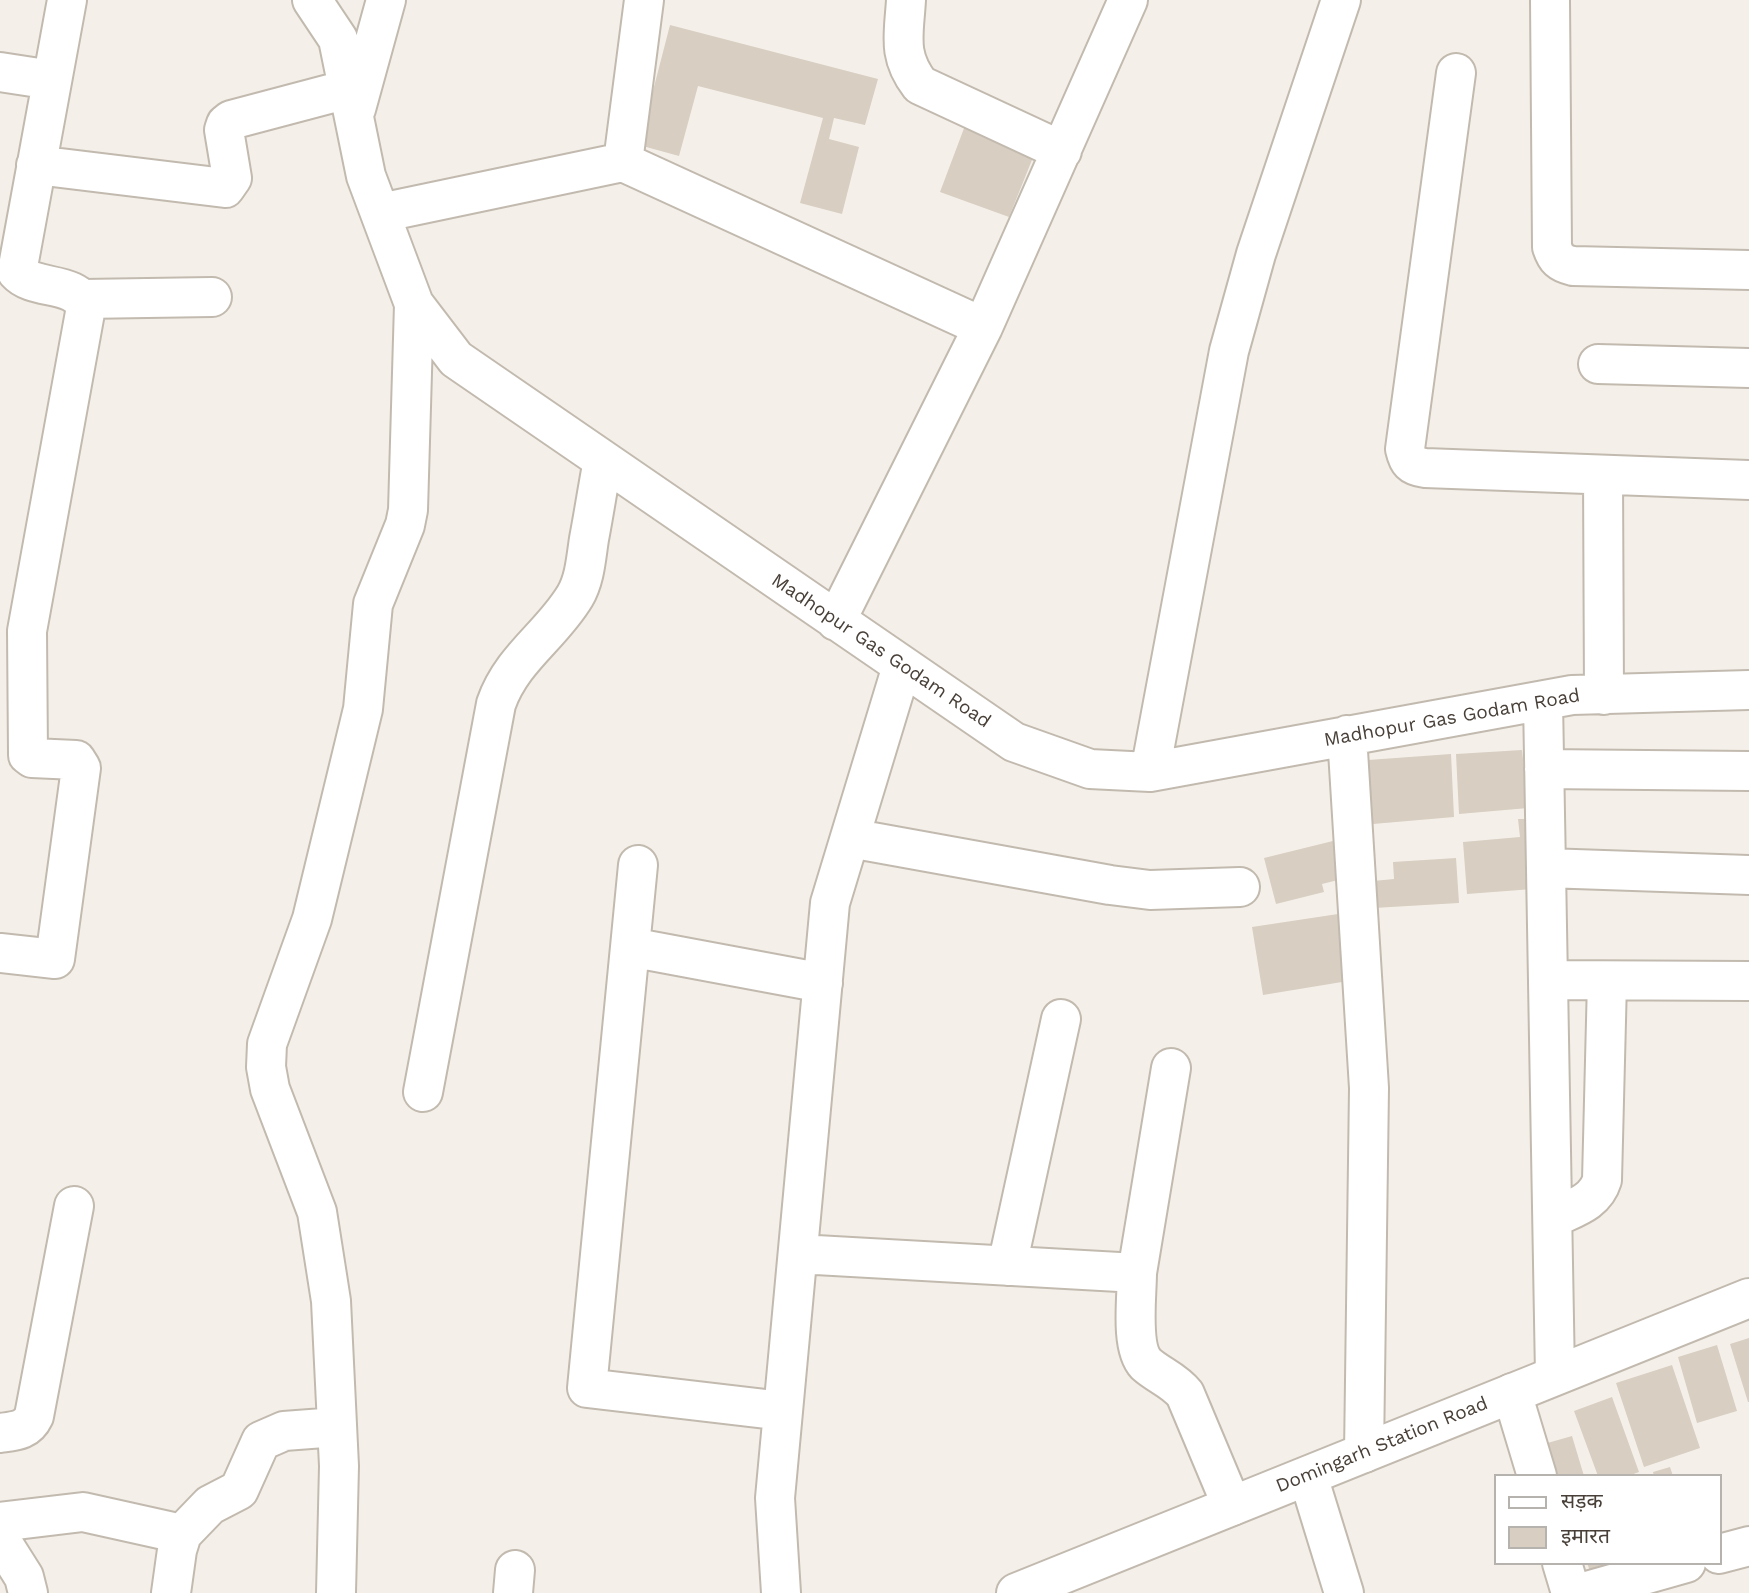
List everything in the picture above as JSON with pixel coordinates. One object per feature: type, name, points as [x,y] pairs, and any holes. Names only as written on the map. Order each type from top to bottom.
[{"type":"street","points":[[67,0],[36,165],[10,247],[17,272],[23,279],[74,293],[83,299],[212,297]]},
{"type":"street","name":"Madhopur Gas Godam Road","points":[[312,0],[338,39],[366,176],[414,304],[456,359],[1014,743],[1090,769],[1150,772],[1572,695],[1749,690]]},
{"type":"street","points":[[36,165],[225,188],[232,178],[224,130],[226,124],[231,120],[351,103],[386,0]]},
{"type":"street","points":[[623,162],[644,0]]},
{"type":"street","points":[[906,0],[904,53],[908,70],[920,85],[1062,151]]},
{"type":"street","points":[[836,621],[983,327],[1128,0]]},
{"type":"street","points":[[1150,772],[1229,351],[1256,254],[1341,0]]},
{"type":"street","points":[[1550,0],[1552,247],[1556,258],[1563,264],[1573,266],[1749,270]]},
{"type":"street","points":[[0,72],[52,80]]},
{"type":"street","points":[[1456,73],[1405,449],[1407,460],[1413,467],[1425,468],[1749,480]]},
{"type":"street","points":[[380,213],[623,162],[983,327]]},
{"type":"street","points":[[0,953],[55,959],[81,768],[76,760],[32,758],[28,755],[27,631],[86,307],[83,299]]},
{"type":"street","points":[[337,1593],[337,1427],[331,1301],[321,1233],[313,1202],[270,1089],[266,1066],[267,1044],[312,919],[363,709],[373,604],[405,525],[408,510],[414,304]]},
{"type":"street","points":[[1598,364],[1749,368]]},
{"type":"street","points":[[423,1092],[496,704],[503,684],[513,669],[563,613],[576,594],[583,575],[603,460]]},
{"type":"street","points":[[1603,475],[1604,695]]},
{"type":"street","points":[[781,1593],[775,1498],[830,903],[902,666]]},
{"type":"street","points":[[1543,701],[1556,1375]]},
{"type":"street","points":[[1347,736],[1369,1088],[1364,1453]]},
{"type":"street","points":[[1544,769],[1749,771]]},
{"type":"street","points":[[850,838],[1110,885],[1150,890],[1240,887]]},
{"type":"street","points":[[638,865],[587,1388],[783,1411]]},
{"type":"street","points":[[1546,868],[1749,874]]},
{"type":"street","points":[[630,947],[823,983]]},
{"type":"street","points":[[1548,980],[1749,981]]},
{"type":"street","points":[[1553,1218],[1590,1200],[1599,1190],[1602,1180],[1607,981]]},
{"type":"street","points":[[1007,1266],[1061,1019]]},
{"type":"street","points":[[1171,1068],[1137,1273],[1137,1347],[1148,1365],[1179,1386],[1185,1394],[1232,1506]]},
{"type":"street","points":[[0,1433],[22,1430],[30,1424],[34,1416],[74,1206]]},
{"type":"street","points":[[798,1254],[1137,1273]]},
{"type":"street","name":"Domingarh Station Road","points":[[1016,1593],[1749,1298]]},
{"type":"street","points":[[1512,1393],[1535,1474]]},
{"type":"street","points":[[172,1593],[181,1534],[211,1505],[239,1490],[261,1441],[284,1432],[337,1427]]},
{"type":"street","points":[[1308,1476],[1344,1593]]},
{"type":"street","points":[[0,1522],[83,1513],[181,1534]]},
{"type":"street","points":[[0,1539],[24,1577],[28,1593]]},
{"type":"street","points":[[1721,1553],[1749,1546]]},
{"type":"street","points":[[1563,1565],[1571,1593]]},
{"type":"street","points":[[1580,1593],[1679,1565]]},
{"type":"building","points":[[670,25],[878,79],[865,125],[834,118],[829,139],[859,147],[842,214],[800,203],[823,118],[698,86],[679,156],[639,145]]},
{"type":"building","points":[[966,123],[1036,150],[1009,217],[940,192]]},
{"type":"building","points":[[1522,750],[1527,796],[1540,807],[1459,814],[1456,754]]},
{"type":"building","points":[[1451,754],[1454,817],[1373,824],[1368,760]]},
{"type":"building","points":[[1518,819],[1527,819],[1533,889],[1467,894],[1463,842],[1520,837]]},
{"type":"building","points":[[1337,840],[1346,878],[1322,884],[1324,892],[1276,904],[1264,858]]},
{"type":"building","points":[[1456,858],[1459,903],[1374,908],[1373,881],[1394,879],[1393,862]]},
{"type":"building","points":[[1338,914],[1348,981],[1263,995],[1252,927]]},
{"type":"building","points":[[1749,1338],[1749,1402],[1748,1402],[1730,1344]]},
{"type":"building","points":[[1717,1345],[1737,1411],[1697,1423],[1678,1357]]},
{"type":"building","points":[[1672,1365],[1700,1448],[1644,1467],[1616,1383]]},
{"type":"building","points":[[1612,1397],[1639,1472],[1597,1474],[1574,1411]]},
{"type":"building","points":[[1572,1436],[1583,1474],[1552,1474],[1544,1444]]},
{"type":"building","points":[[1670,1467],[1672,1474],[1654,1474]]},
{"type":"building","points":[[1588,1565],[1610,1565],[1590,1571]]}]
